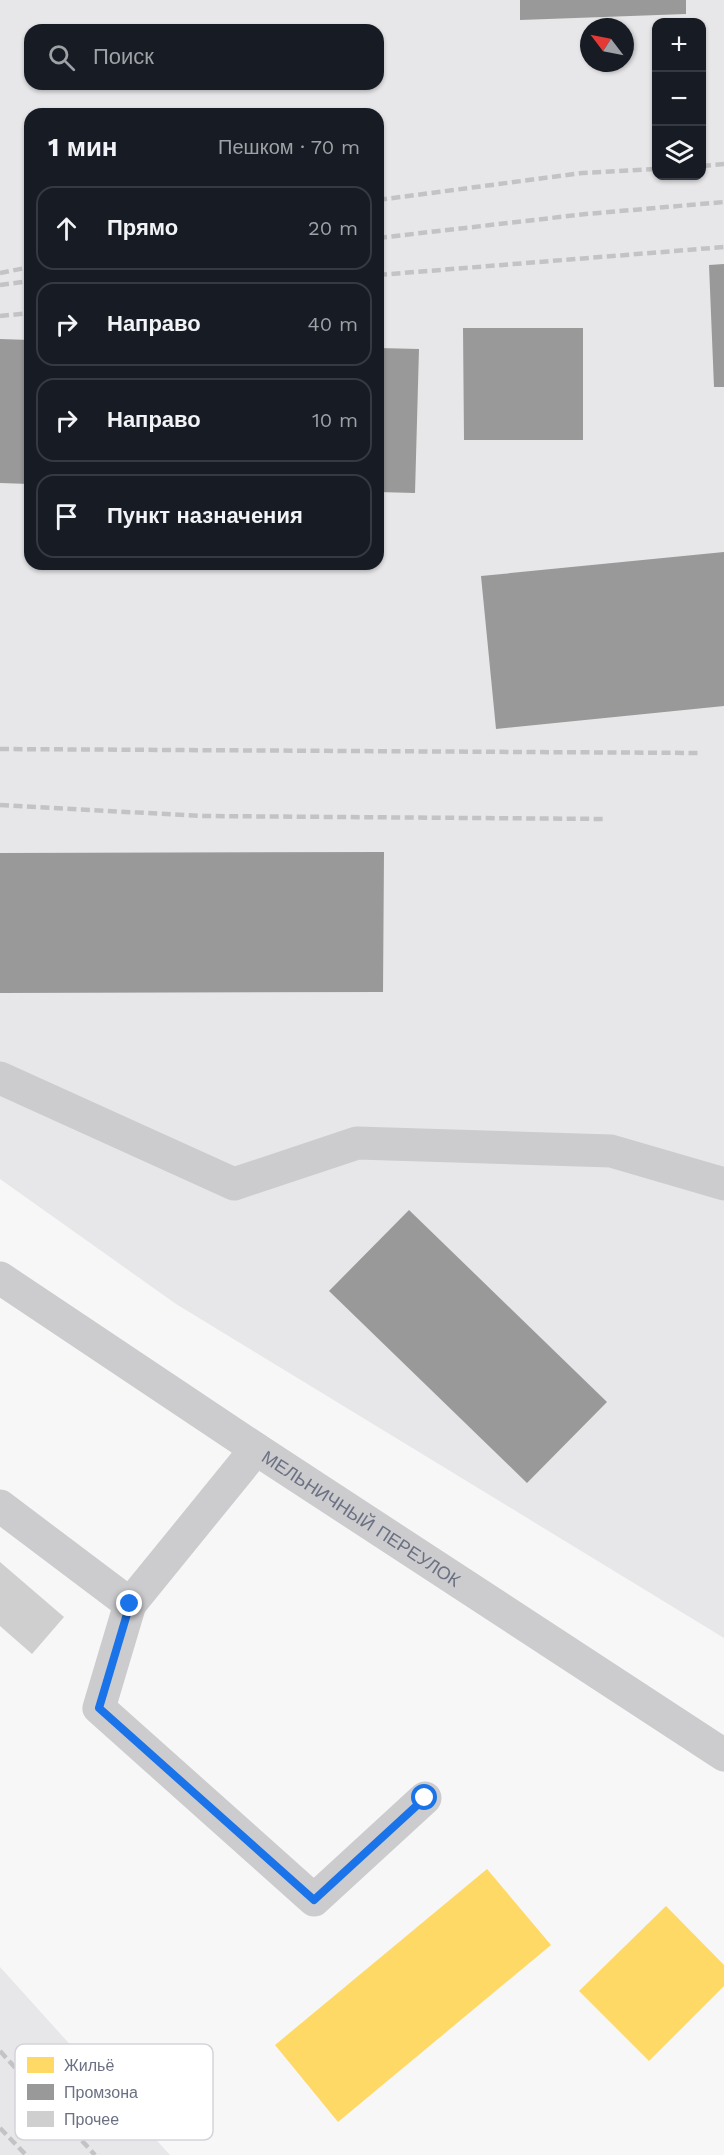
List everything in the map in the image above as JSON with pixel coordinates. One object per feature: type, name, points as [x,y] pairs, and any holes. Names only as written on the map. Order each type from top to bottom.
[{"type":"street","points":[[0,1078],[234,1184],[357,1143],[611,1151],[724,1184]]},
{"type":"street","name":"МЕЛЬНИЧНЫЙ ПЕРЕУЛОК","points":[[0,1278],[256,1449],[724,1755]]},
{"type":"street","points":[[256,1449],[130,1604],[99,1708],[314,1900],[425,1798]]},
{"type":"street","points":[[0,1506],[130,1604]]},
{"type":"shaded area","points":[[0,0],[724,0],[724,1638],[176,1304],[0,1179]]},
{"type":"shaded area","points":[[0,1967],[70,2044],[15,2044],[15,2140],[156,2140],[170,2155],[0,2155]]},
{"type":"building: Жильё","points":[[487,1869],[551,1945],[338,2122],[275,2045]]},
{"type":"building: Жильё","points":[[666,1906],[724,1965],[724,1986],[649,2061],[579,1991]]},
{"type":"building: Промзона","points":[[520,0],[686,0],[686,14],[520,20]]},
{"type":"building: Промзона","points":[[724,264],[724,387],[714,387],[709,265]]},
{"type":"building: Промзона","points":[[463,328],[583,328],[583,440],[464,440]]},
{"type":"building: Промзона","points":[[0,339],[24,340],[24,484],[0,483]]},
{"type":"building: Промзона","points":[[384,348],[419,349],[415,493],[384,492]]},
{"type":"building: Промзона","points":[[724,552],[724,706],[496,729],[481,576]]},
{"type":"building: Промзона","points":[[384,852],[383,992],[0,993],[0,853]]},
{"type":"building: Промзона","points":[[409,1210],[607,1402],[527,1483],[329,1291]]},
{"type":"building: Прочее","points":[[0,1562],[64,1617],[32,1654],[0,1626]]},
{"type":"railway","points":[[706,166],[724,164]]},
{"type":"railway","points":[[384,199],[582,173],[652,169]]},
{"type":"railway","points":[[384,237],[586,214],[724,202]]},
{"type":"railway","points":[[384,275],[724,247]]},
{"type":"railway","points":[[0,273],[24,268]]},
{"type":"railway","points":[[0,285],[24,282]]},
{"type":"railway","points":[[0,316],[24,314]]},
{"type":"railway","points":[[0,749],[701,753]]},
{"type":"railway","points":[[0,805],[201,816],[607,819]]},
{"type":"railway","points":[[0,2051],[15,2067]]},
{"type":"railway","points":[[0,2128],[26,2155]]},
{"type":"railway","points":[[81,2140],[95,2155]]},
{"type":"route","points":[[130,1604],[99,1708],[314,1900],[425,1798]]}]
